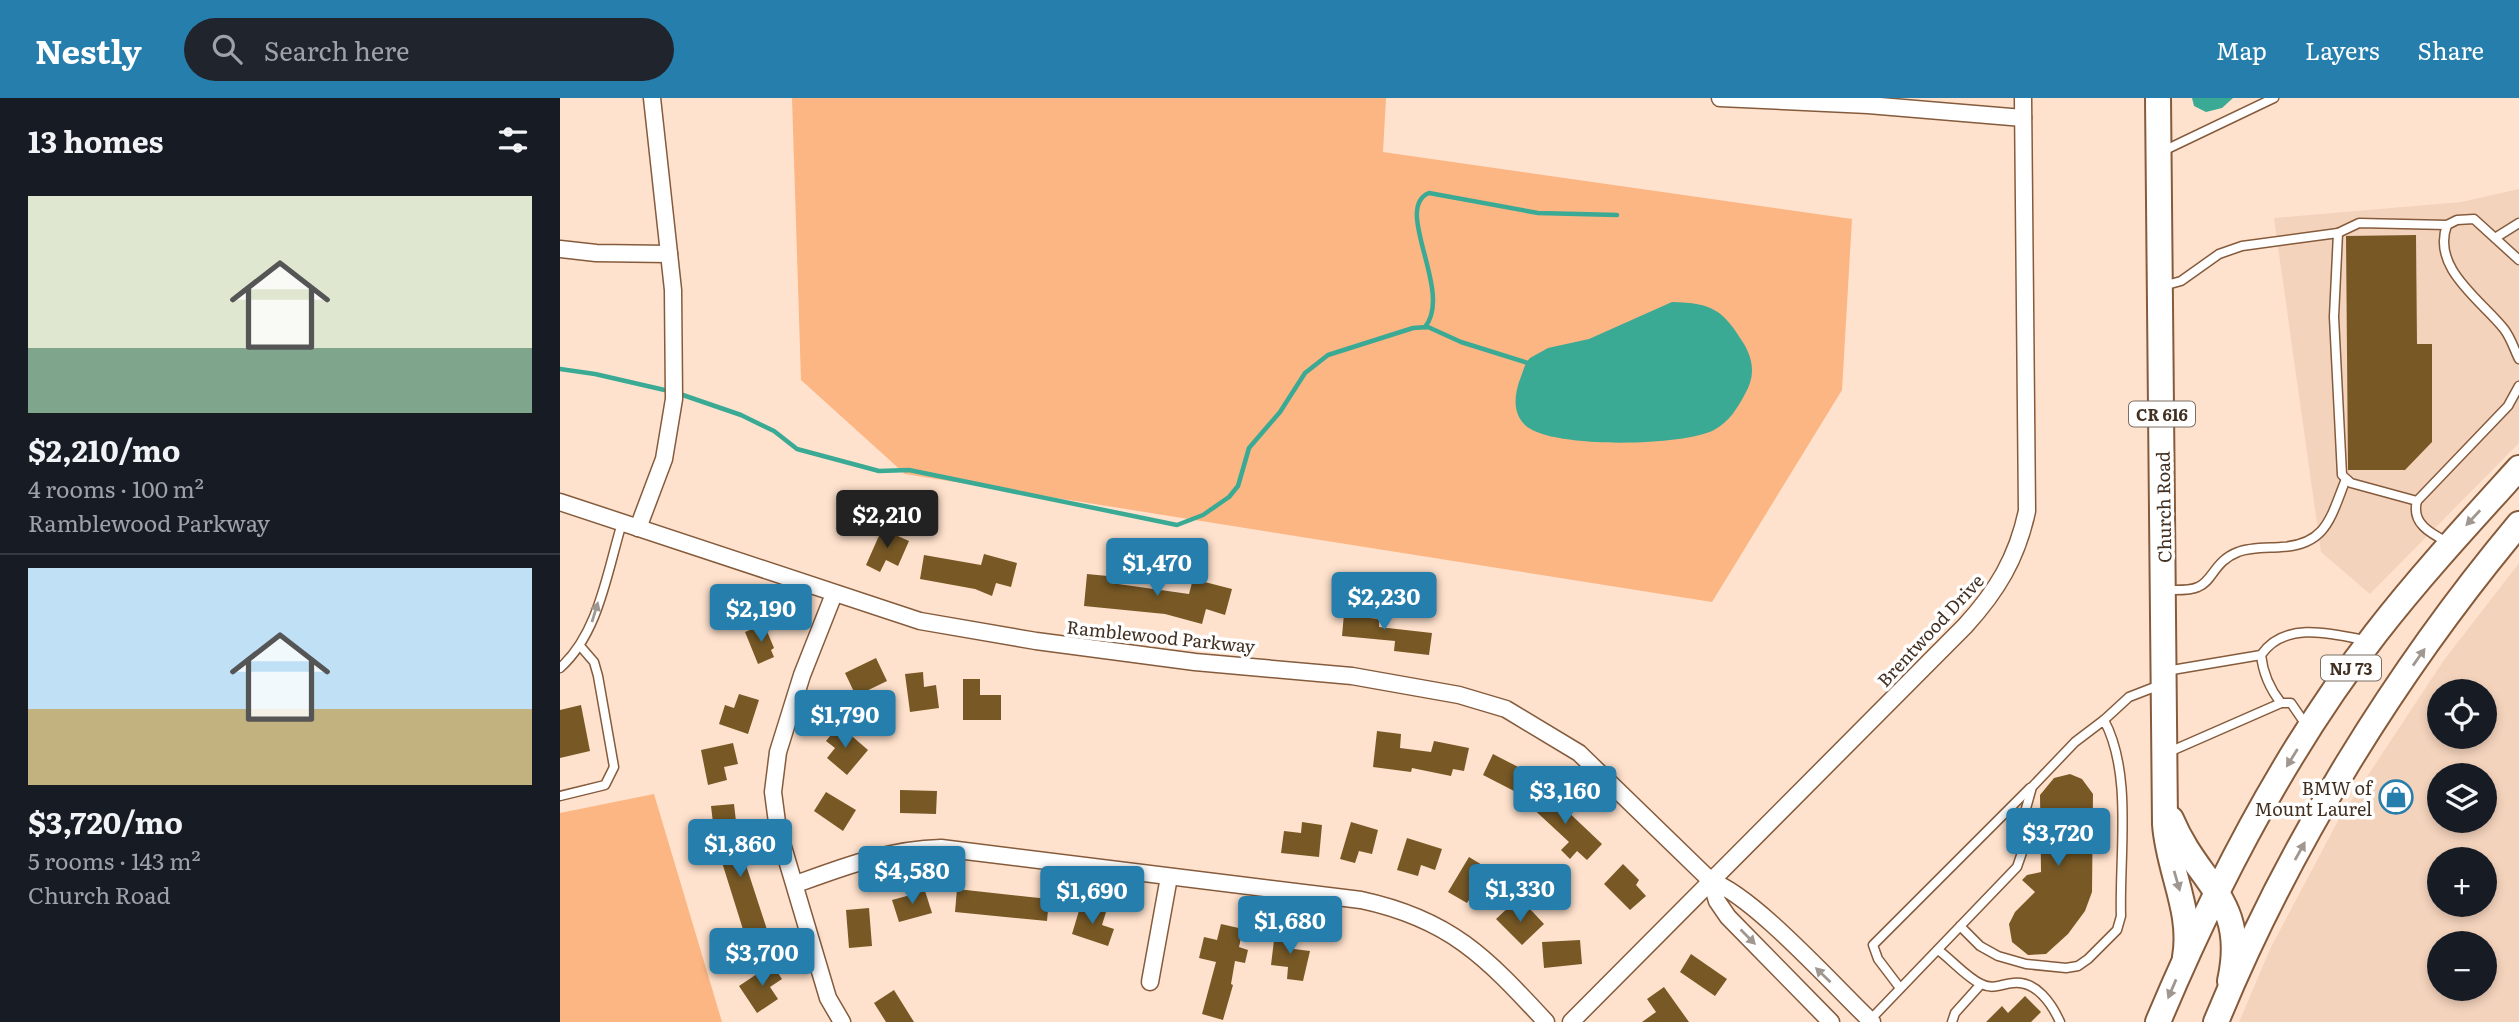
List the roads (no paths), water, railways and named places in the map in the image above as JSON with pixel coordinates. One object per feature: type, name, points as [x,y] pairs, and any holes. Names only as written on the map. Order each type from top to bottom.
[{"type":"main road","name":"Church Road","points":[[2158,98],[2166,677],[2164,790],[2168,852],[2188,923],[2185,957]]},
{"type":"main road","name":"NJ 73","points":[[2158,1022],[2185,957],[2218,892],[2310,730],[2371,642],[2449,544],[2519,468]]},
{"type":"main road","name":"NJ 73","points":[[2216,1022],[2274,899],[2373,724],[2449,615],[2519,524]]},
{"type":"main road","name":"Church Road","points":[[2164,790],[2171,818],[2184,848],[2218,892],[2234,926],[2235,956],[2227,996]]},
{"type":"street","points":[[638,528],[664,459],[673,420],[675,333],[652,98]]},
{"type":"street","points":[[1720,98],[1810,100],[2023,118]]},
{"type":"street","name":"Brentwood Drive","points":[[1571,1022],[1980,610],[2005,578],[2020,543],[2027,512],[2023,98]]},
{"type":"street","points":[[560,249],[596,253],[669,254]]},
{"type":"street","name":"Ramblewood Parkway","points":[[560,502],[834,594],[949,627],[1195,662],[1352,676],[1459,695],[1506,709],[1579,753],[1711,881],[1723,885],[1755,911],[1870,1021]]},
{"type":"street","points":[[834,594],[802,675],[774,772],[775,812],[828,998],[842,1022]]},
{"type":"street","points":[[796,884],[871,859],[931,848],[1350,898],[1404,910],[1442,928],[1474,950],[1546,1022]]},
{"type":"street","points":[[1150,982],[1169,877]]},
{"type":"street","name":"Ramblewood Parkway","points":[[1711,881],[1717,901],[1728,916],[1831,1022]]},
{"type":"lane","points":[[2158,153],[2274,98]]},
{"type":"lane","points":[[2160,287],[2181,281],[2219,254],[2242,246],[2338,233],[2359,223],[2447,225],[2457,220],[2474,219],[2519,260]]},
{"type":"lane","points":[[2495,237],[2519,223]]},
{"type":"lane","points":[[2447,225],[2443,237],[2448,262],[2461,284],[2507,332],[2519,359]]},
{"type":"lane","points":[[2338,233],[2334,317],[2342,475],[2346,479],[2417,502]]},
{"type":"lane","points":[[2449,544],[2417,521],[2414,511],[2417,502],[2508,406],[2519,386]]},
{"type":"lane","points":[[2165,590],[2198,588],[2208,580],[2215,567],[2239,551],[2299,547],[2315,539],[2327,525],[2346,479]]},
{"type":"lane","points":[[560,668],[581,646],[622,523]]},
{"type":"lane","points":[[1900,988],[1878,959],[1873,946],[2075,742],[2129,697],[2166,677],[2261,655],[2283,636],[2301,631],[2371,642]]},
{"type":"lane","points":[[560,796],[605,785],[614,767],[598,676],[594,662],[581,646]]},
{"type":"lane","points":[[2261,655],[2272,690],[2281,703]]},
{"type":"lane","points":[[2165,754],[2281,703],[2291,703],[2310,730]]},
{"type":"lane","points":[[1960,926],[1980,946],[1998,956],[2026,964],[2066,968],[2078,966],[2117,930],[2121,916],[2122,792],[2113,736],[2104,720]]},
{"type":"lane","points":[[1870,1021],[2017,867],[2026,841],[2025,812],[2032,787]]},
{"type":"lane","points":[[1938,950],[1981,984],[1997,988],[2013,983],[2026,984],[2037,990],[2054,1009],[2060,1022]]},
{"type":"lane","points":[[1952,1022],[1955,1013],[1981,984]]},
{"type":"water","points":[[2192,98],[2233,98],[2222,108],[2206,112],[2194,106]]},
{"type":"water","points":[[1672,302],[1698,304],[1716,311],[1730,323],[1747,350],[1752,369],[1748,388],[1739,405],[1724,423],[1714,430],[1698,435],[1619,443],[1563,439],[1526,426],[1517,411],[1516,394],[1530,358],[1548,348],[1589,339]]},
{"type":"waterway","points":[[1425,327],[1432,312],[1433,293],[1417,215],[1419,202],[1429,193],[1538,213],[1617,215]]},
{"type":"waterway","points":[[677,393],[741,415],[774,431],[797,449],[879,471],[909,470],[1177,525],[1203,515],[1229,497],[1238,486],[1249,448],[1280,412],[1305,373],[1328,355],[1413,328],[1428,327],[1461,342],[1531,364]]},
{"type":"waterway","points":[[560,369],[669,391]]},
{"type":"place","name":"BMW of Mount Laurel","points":[[2396,797]]}]
